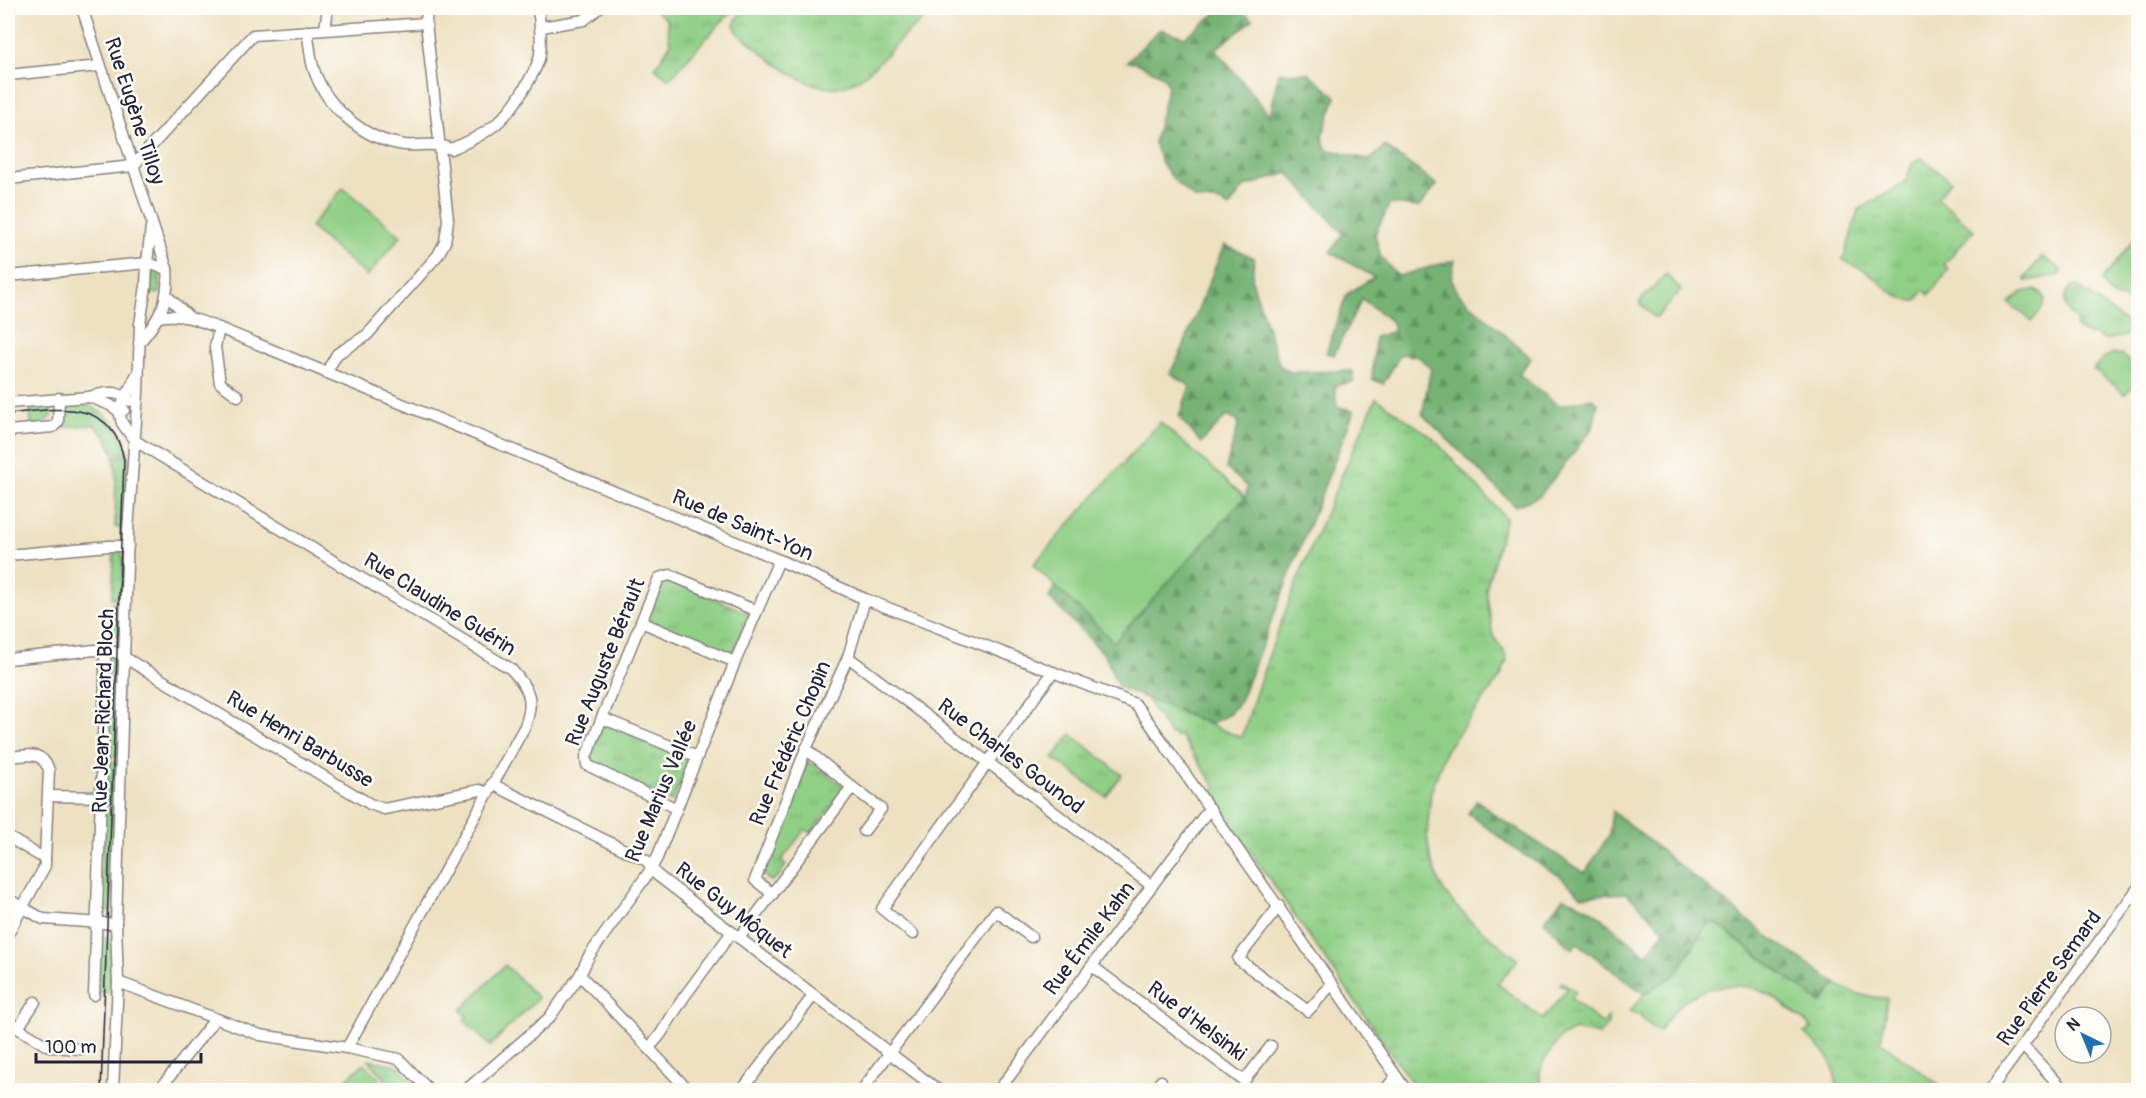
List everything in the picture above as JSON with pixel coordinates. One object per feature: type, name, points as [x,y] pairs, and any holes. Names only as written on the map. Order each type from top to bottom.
[{"type":"street","name":"Rue Eugène Tilloy","points":[[82,8],[151,226],[160,244],[167,269],[166,296],[159,317],[139,343]]},
{"type":"street","points":[[325,29],[328,8]]},
{"type":"street","points":[[326,373],[337,354],[367,334],[407,292],[438,255],[445,242],[448,230],[441,145],[426,23],[428,8]]},
{"type":"street","points":[[307,31],[312,65],[323,89],[341,114],[364,130],[385,140],[405,145],[441,145],[451,149],[475,140],[494,127],[515,106],[540,57],[541,27],[538,8]]},
{"type":"street","points":[[541,27],[584,20],[599,8]]},
{"type":"street","points":[[8,179],[133,166],[253,35],[426,23]]},
{"type":"street","points":[[8,75],[100,66]]},
{"type":"street","name":"Rue Eugène Tilloy","points":[[134,440],[139,343],[151,226]]},
{"type":"street","points":[[8,276],[147,263],[167,269]]},
{"type":"street","points":[[144,299],[166,296]]},
{"type":"street","name":"Rue de Saint-Yon","points":[[166,296],[188,316]]},
{"type":"street","points":[[144,299],[159,317]]},
{"type":"street","name":"Rue de Saint-Yon","points":[[159,317],[188,316],[219,328],[779,560],[865,598],[1138,706],[1406,1090]]},
{"type":"street","points":[[219,328],[215,347],[220,383],[238,396]]},
{"type":"street","name":"Rue Eugène Tilloy","points":[[119,411],[137,374]]},
{"type":"street","points":[[8,403],[115,393],[126,397],[136,408]]},
{"type":"street","points":[[89,397],[119,411],[122,423],[134,440]]},
{"type":"street","points":[[8,431],[53,427],[58,422],[59,398]]},
{"type":"street","points":[[119,411],[136,408]]},
{"type":"street","name":"Rue Jean-Richard Bloch","points":[[114,1090],[124,657],[134,440]]},
{"type":"street","name":"Rue Claudine Guérin","points":[[134,440],[511,669],[527,686],[531,701],[530,714],[525,726],[347,1048]]},
{"type":"street","points":[[8,555],[128,546]]},
{"type":"street","name":"Rue Marius Vallée","points":[[466,1090],[549,1018],[580,975],[589,956],[652,867],[779,560]]},
{"type":"street","name":"Rue Auguste Bérault","points":[[677,809],[587,765],[586,757],[659,578],[670,575],[757,612]]},
{"type":"street","name":"Rue Frédéric Chopin","points":[[773,894],[755,880],[806,749],[848,657],[865,598]]},
{"type":"street","points":[[641,622],[735,662]]},
{"type":"street","points":[[8,658],[105,649]]},
{"type":"street","name":"Rue Jean-Richard Bloch","points":[[94,995],[105,649]]},
{"type":"street","name":"Rue Henri Barbusse","points":[[105,649],[124,657],[370,804],[384,808],[489,788]]},
{"type":"street","name":"Rue Charles Gounod","points":[[848,657],[1152,886]]},
{"type":"street","points":[[913,934],[882,909],[1053,672]]},
{"type":"street","points":[[602,718],[697,757]]},
{"type":"street","points":[[806,749],[881,809],[864,831]]},
{"type":"street","points":[[8,757],[36,755],[45,760],[49,770],[45,866],[8,934]]},
{"type":"street","name":"Rue Guy Môquet","points":[[489,788],[629,850],[647,861],[657,875],[938,1090]]},
{"type":"street","points":[[649,1048],[684,997],[735,935],[773,894],[852,788]]},
{"type":"street","points":[[49,796],[101,797]]},
{"type":"street","name":"Rue Émile Kahn","points":[[999,1090],[1210,808]]},
{"type":"street","points":[[8,837],[45,859]]},
{"type":"street","name":"Rue Pierre Semard","points":[[1990,1090],[2139,888]]},
{"type":"street","points":[[8,899],[43,919],[117,924]]},
{"type":"street","points":[[1279,906],[1238,959],[1308,1011],[1332,984]]},
{"type":"street","points":[[862,1090],[996,911],[1031,937]]},
{"type":"street","name":"Rue d'Helsinki","points":[[1092,966],[1244,1081],[1271,1046]]},
{"type":"street","points":[[580,975],[688,1090]]},
{"type":"street","points":[[118,982],[260,1035],[347,1048],[399,1059],[429,1090]]},
{"type":"street","points":[[742,1090],[813,996]]},
{"type":"street","points":[[18,1028],[35,1002]]},
{"type":"street","points":[[159,1090],[216,1019]]},
{"type":"street","points":[[8,1022],[44,1044],[53,1047],[81,1048]]},
{"type":"street","points":[[2023,1046],[2064,1090]]},
{"type":"street","points":[[1385,1090],[1396,1076]]},
{"type":"street","points":[[1154,1090],[1161,1081]]},
{"type":"street","points":[[8,1086],[15,1090]]},
{"type":"green space","points":[[659,8],[740,8],[723,20],[669,79],[655,68],[670,45],[667,20],[656,11]]},
{"type":"green space","points":[[752,8],[938,8],[906,34],[868,72],[857,80],[833,88],[819,86],[797,77],[776,64],[738,33],[734,25],[738,16]]},
{"type":"green space","points":[[1223,8],[1238,8],[1253,20],[1216,49],[1270,116],[1278,73],[1309,73],[1336,97],[1322,136],[1326,149],[1370,160],[1385,146],[1437,185],[1419,207],[1390,204],[1375,234],[1381,257],[1398,276],[1455,260],[1451,278],[1458,293],[1531,358],[1519,374],[1559,406],[1592,398],[1598,403],[1593,428],[1540,496],[1515,506],[1422,414],[1431,369],[1419,357],[1401,354],[1383,384],[1372,379],[1375,337],[1394,331],[1392,322],[1362,299],[1334,355],[1326,353],[1347,294],[1374,277],[1330,252],[1343,234],[1288,173],[1244,187],[1229,208],[1220,202],[1195,199],[1174,180],[1162,164],[1154,143],[1168,85],[1163,76],[1135,62],[1127,62],[1160,29],[1185,37]]},
{"type":"green space","points":[[1922,158],[1951,181],[1937,198],[1974,230],[1944,264],[1949,269],[1929,295],[1924,290],[1916,301],[1896,295],[1867,272],[1842,259],[1858,210],[1904,183],[1914,162]]},
{"type":"green space","points":[[343,188],[401,236],[367,276],[310,227]]},
{"type":"green space","points":[[2138,234],[2138,287],[2127,301],[2111,296],[2102,280]]},
{"type":"green space","points":[[1224,245],[1254,258],[1252,281],[1280,366],[1290,372],[1353,371],[1353,382],[1335,386],[1337,406],[1354,411],[1240,701],[1228,715],[1210,724],[1118,687],[1105,655],[1049,598],[1055,585],[1114,642],[1245,497],[1248,487],[1226,468],[1239,422],[1227,416],[1201,443],[1179,417],[1190,386],[1170,373],[1181,352]]},
{"type":"green space","points":[[2042,256],[2061,270],[2059,275],[2025,281],[2025,278]]},
{"type":"green space","points":[[151,269],[159,271],[160,293],[149,294]]},
{"type":"green space","points":[[1666,274],[1681,290],[1657,317],[1654,317],[1640,304],[1640,301]]},
{"type":"green space","points":[[2072,286],[2079,287],[2125,322],[2129,332],[2126,336],[2103,340],[2094,334],[2088,335],[2076,328],[2077,321],[2069,313],[2065,304],[2066,295]]},
{"type":"green space","points":[[2035,290],[2042,293],[2045,301],[2042,309],[2032,321],[2009,303],[2022,292]]},
{"type":"green space","points":[[2113,353],[2122,355],[2134,367],[2135,384],[2125,394],[2093,369],[2103,358]]},
{"type":"green space","points":[[1376,398],[1432,437],[1506,518],[1486,589],[1493,636],[1504,651],[1507,661],[1501,676],[1446,750],[1431,792],[1427,834],[1430,857],[1440,885],[1453,903],[1473,923],[1518,959],[1498,984],[1543,1019],[1567,989],[1560,984],[1562,982],[1576,991],[1571,998],[1602,1024],[1608,1017],[1608,1025],[1599,1035],[1574,1030],[1561,1037],[1543,1062],[1540,1073],[1540,1090],[1417,1090],[1209,793],[1216,787],[1180,735],[1175,737],[1173,733],[1170,735],[1146,698],[1242,738],[1286,608]]},
{"type":"green space","points":[[30,403],[47,404],[51,417],[42,424],[31,425]]},
{"type":"green space","points":[[82,403],[99,411],[112,421],[128,453],[113,452],[106,437],[94,425],[63,427],[60,416],[62,413],[69,406]]},
{"type":"green space","points":[[1160,422],[1245,497],[1114,642],[1033,565]]},
{"type":"green space","points":[[114,455],[129,456],[127,529],[115,527]]},
{"type":"green space","points":[[114,550],[122,551],[124,598],[112,598]]},
{"type":"green space","points":[[666,578],[750,614],[731,657],[646,620],[663,580]]},
{"type":"green space","points":[[111,603],[123,604],[123,635],[111,634]]},
{"type":"green space","points":[[110,654],[120,660],[121,677],[109,676]]},
{"type":"green space","points":[[109,682],[121,682],[118,757],[106,757]]},
{"type":"green space","points":[[604,723],[690,759],[672,802],[590,763],[589,758]]},
{"type":"green space","points":[[1071,734],[1122,775],[1106,797],[1053,758]]},
{"type":"green space","points":[[808,761],[842,785],[843,791],[811,833],[805,829],[781,861],[786,865],[779,876],[771,881],[763,873]]},
{"type":"green space","points":[[106,762],[118,762],[116,805],[104,804]]},
{"type":"green space","points":[[1477,800],[1498,817],[1585,873],[1609,835],[1612,811],[1765,934],[1837,984],[1821,1003],[1714,922],[1705,927],[1675,975],[1644,994],[1577,943],[1572,949],[1544,921],[1564,897],[1592,910],[1646,955],[1665,930],[1626,893],[1581,896],[1560,876],[1517,851],[1468,813]]},
{"type":"green space","points":[[104,809],[116,810],[111,911],[100,910]]},
{"type":"green space","points":[[1714,922],[1821,1003],[1837,984],[1861,995],[1887,998],[1881,1042],[1946,1090],[1837,1090],[1834,1072],[1828,1057],[1804,1033],[1812,1028],[1771,996],[1748,987],[1724,986],[1700,993],[1679,1006],[1658,1032],[1641,1018],[1642,1016],[1630,1011],[1644,994],[1675,975],[1705,927]]},
{"type":"green space","points":[[99,937],[111,938],[112,993],[97,993]]},
{"type":"green space","points":[[505,965],[538,998],[490,1046],[464,1020],[467,1016],[461,1010]]},
{"type":"green space","points":[[369,1060],[397,1065],[419,1090],[395,1090]]},
{"type":"green space","points":[[364,1063],[389,1090],[339,1090],[337,1088]]},
{"type":"tram line","points":[[8,414],[63,409],[95,416],[108,425],[118,439],[124,460],[101,1090]]}]
